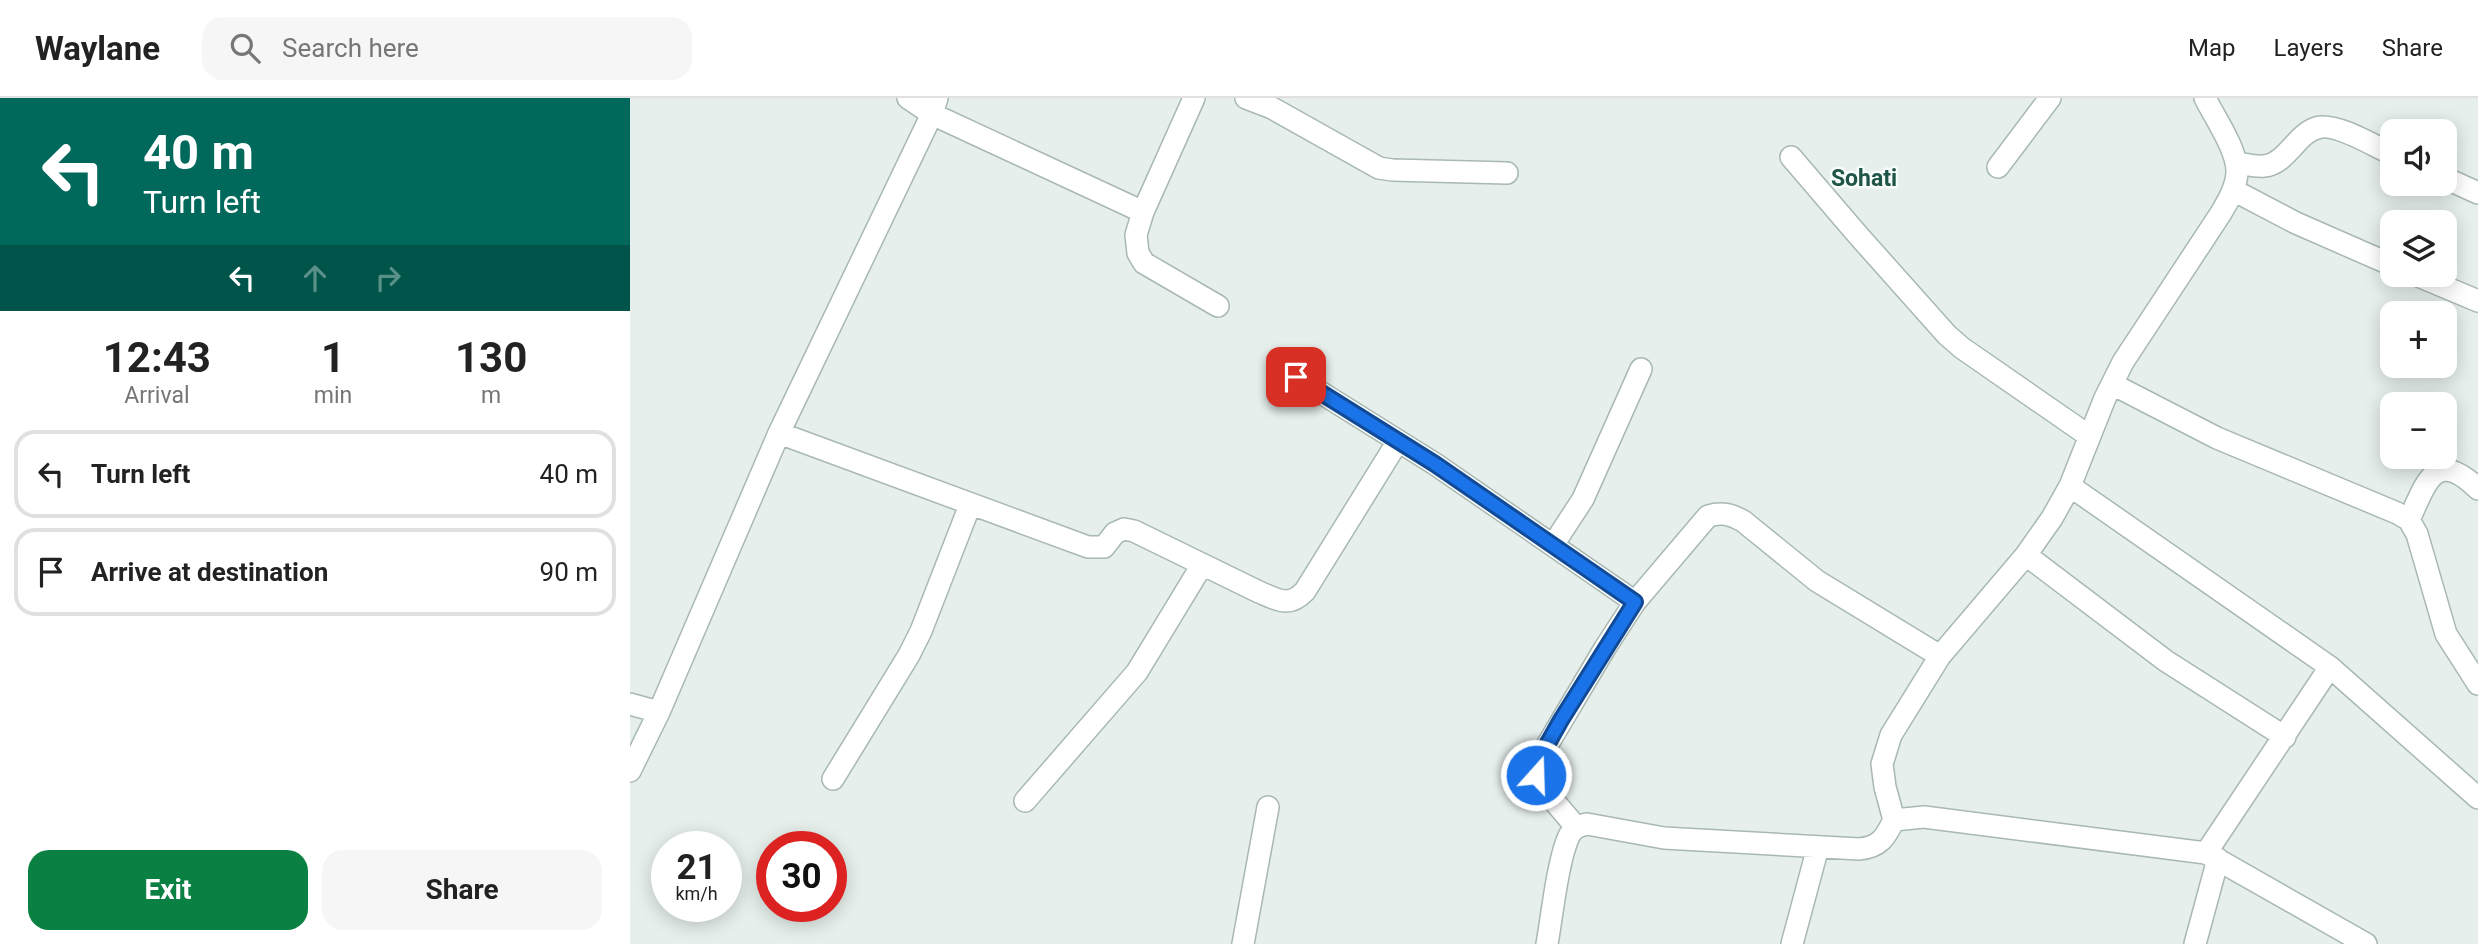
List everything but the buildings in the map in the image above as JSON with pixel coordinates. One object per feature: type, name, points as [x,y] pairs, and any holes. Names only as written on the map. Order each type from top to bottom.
[{"type":"street","points":[[908,98],[935,106],[1143,212]]},
{"type":"street","points":[[1194,98],[1143,212],[1136,235],[1138,253],[1144,263],[1218,306]]},
{"type":"street","points":[[1246,98],[1272,108],[1379,168],[1507,173]]},
{"type":"street","points":[[1998,167],[2050,98]]},
{"type":"street","points":[[1547,944],[1564,853],[1576,827],[1587,824],[1664,838],[1818,848],[1873,848],[1883,841],[1894,820],[1882,764],[1891,735],[1940,656],[2026,555],[2070,486],[2089,436],[2123,362],[2221,213],[2233,190],[2237,174],[2236,163],[2205,98]]},
{"type":"street","points":[[630,771],[659,712],[779,433],[935,106]]},
{"type":"street","points":[[2236,163],[2266,166],[2275,162],[2307,132],[2320,127],[2334,128],[2380,149]]},
{"type":"street","points":[[1791,157],[1947,335],[2089,436]]},
{"type":"street","points":[[2457,183],[2478,193]]},
{"type":"street","points":[[2233,190],[2296,223],[2380,260]]},
{"type":"street","points":[[2445,287],[2478,301]]},
{"type":"street","points":[[1553,545],[1583,499],[1641,369]]},
{"type":"street","points":[[1296,377],[1398,441],[1635,602]]},
{"type":"street","points":[[2112,384],[2217,438],[2409,520],[2417,534],[2446,634],[2478,684]]},
{"type":"street","points":[[779,433],[970,505],[1097,549],[1104,547],[1115,533],[1124,528],[1134,531],[1276,599],[1288,601],[1297,600],[1305,591],[1398,441]]},
{"type":"street","points":[[2409,520],[2428,477],[2438,470],[2450,469],[2469,479],[2478,489]]},
{"type":"street","points":[[2070,486],[2330,667],[2478,798]]},
{"type":"street","points":[[833,779],[921,631],[970,505]]},
{"type":"street","points":[[1576,827],[1543,788],[1536,775],[1539,759],[1635,602],[1708,516],[1718,513],[1743,521],[1817,581],[1940,656]]},
{"type":"street","points":[[2026,555],[2166,660],[2285,737]]},
{"type":"street","points":[[1025,800],[1137,671],[1202,565]]},
{"type":"street","points":[[2195,944],[2212,856],[2330,667]]},
{"type":"street","points":[[630,704],[659,712]]},
{"type":"street","points":[[1243,944],[1268,807]]},
{"type":"street","points":[[1894,820],[1924,817],[2212,856],[2366,944]]},
{"type":"street","points":[[1792,944],[1818,848]]},
{"type":"district","name":"Sohati","points":[[1864,178]]},
{"type":"route","points":[[1296,377],[1435,464],[1635,602],[1561,720],[1539,759],[1536,775]]}]
